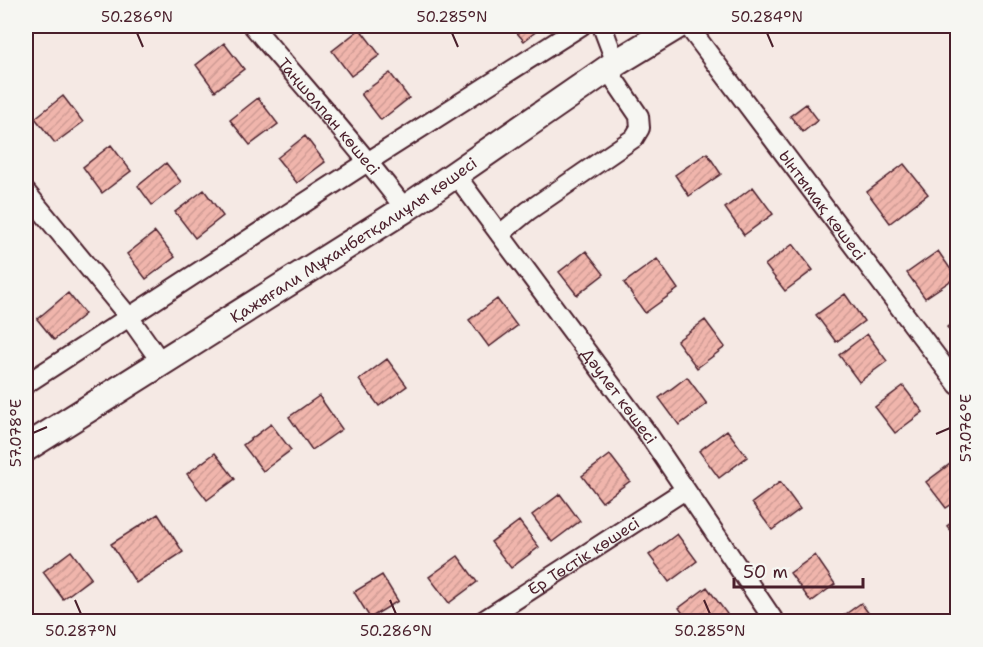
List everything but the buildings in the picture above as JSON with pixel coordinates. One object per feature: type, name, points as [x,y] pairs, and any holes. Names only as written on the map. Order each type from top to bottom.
[{"type":"street","name":"Таңшолпан көшесі","points":[[253,26],[369,161],[405,209]]},
{"type":"street","points":[[26,384],[581,26]]},
{"type":"street","points":[[500,234],[528,210],[634,138],[640,128],[639,116],[611,66],[602,26]]},
{"type":"street","name":"Қажығали Мұханбетқалиұлы көшесі","points":[[26,448],[405,209],[611,66],[677,26]]},
{"type":"street","name":"Ынтымақ көшесі","points":[[688,26],[957,385]]},
{"type":"street","name":"Дәулет көшесі","points":[[455,174],[648,435],[775,621]]},
{"type":"street","points":[[26,192],[129,317],[161,362]]},
{"type":"street","name":"Ер Төстік көшесі","points":[[481,621],[686,490]]}]
